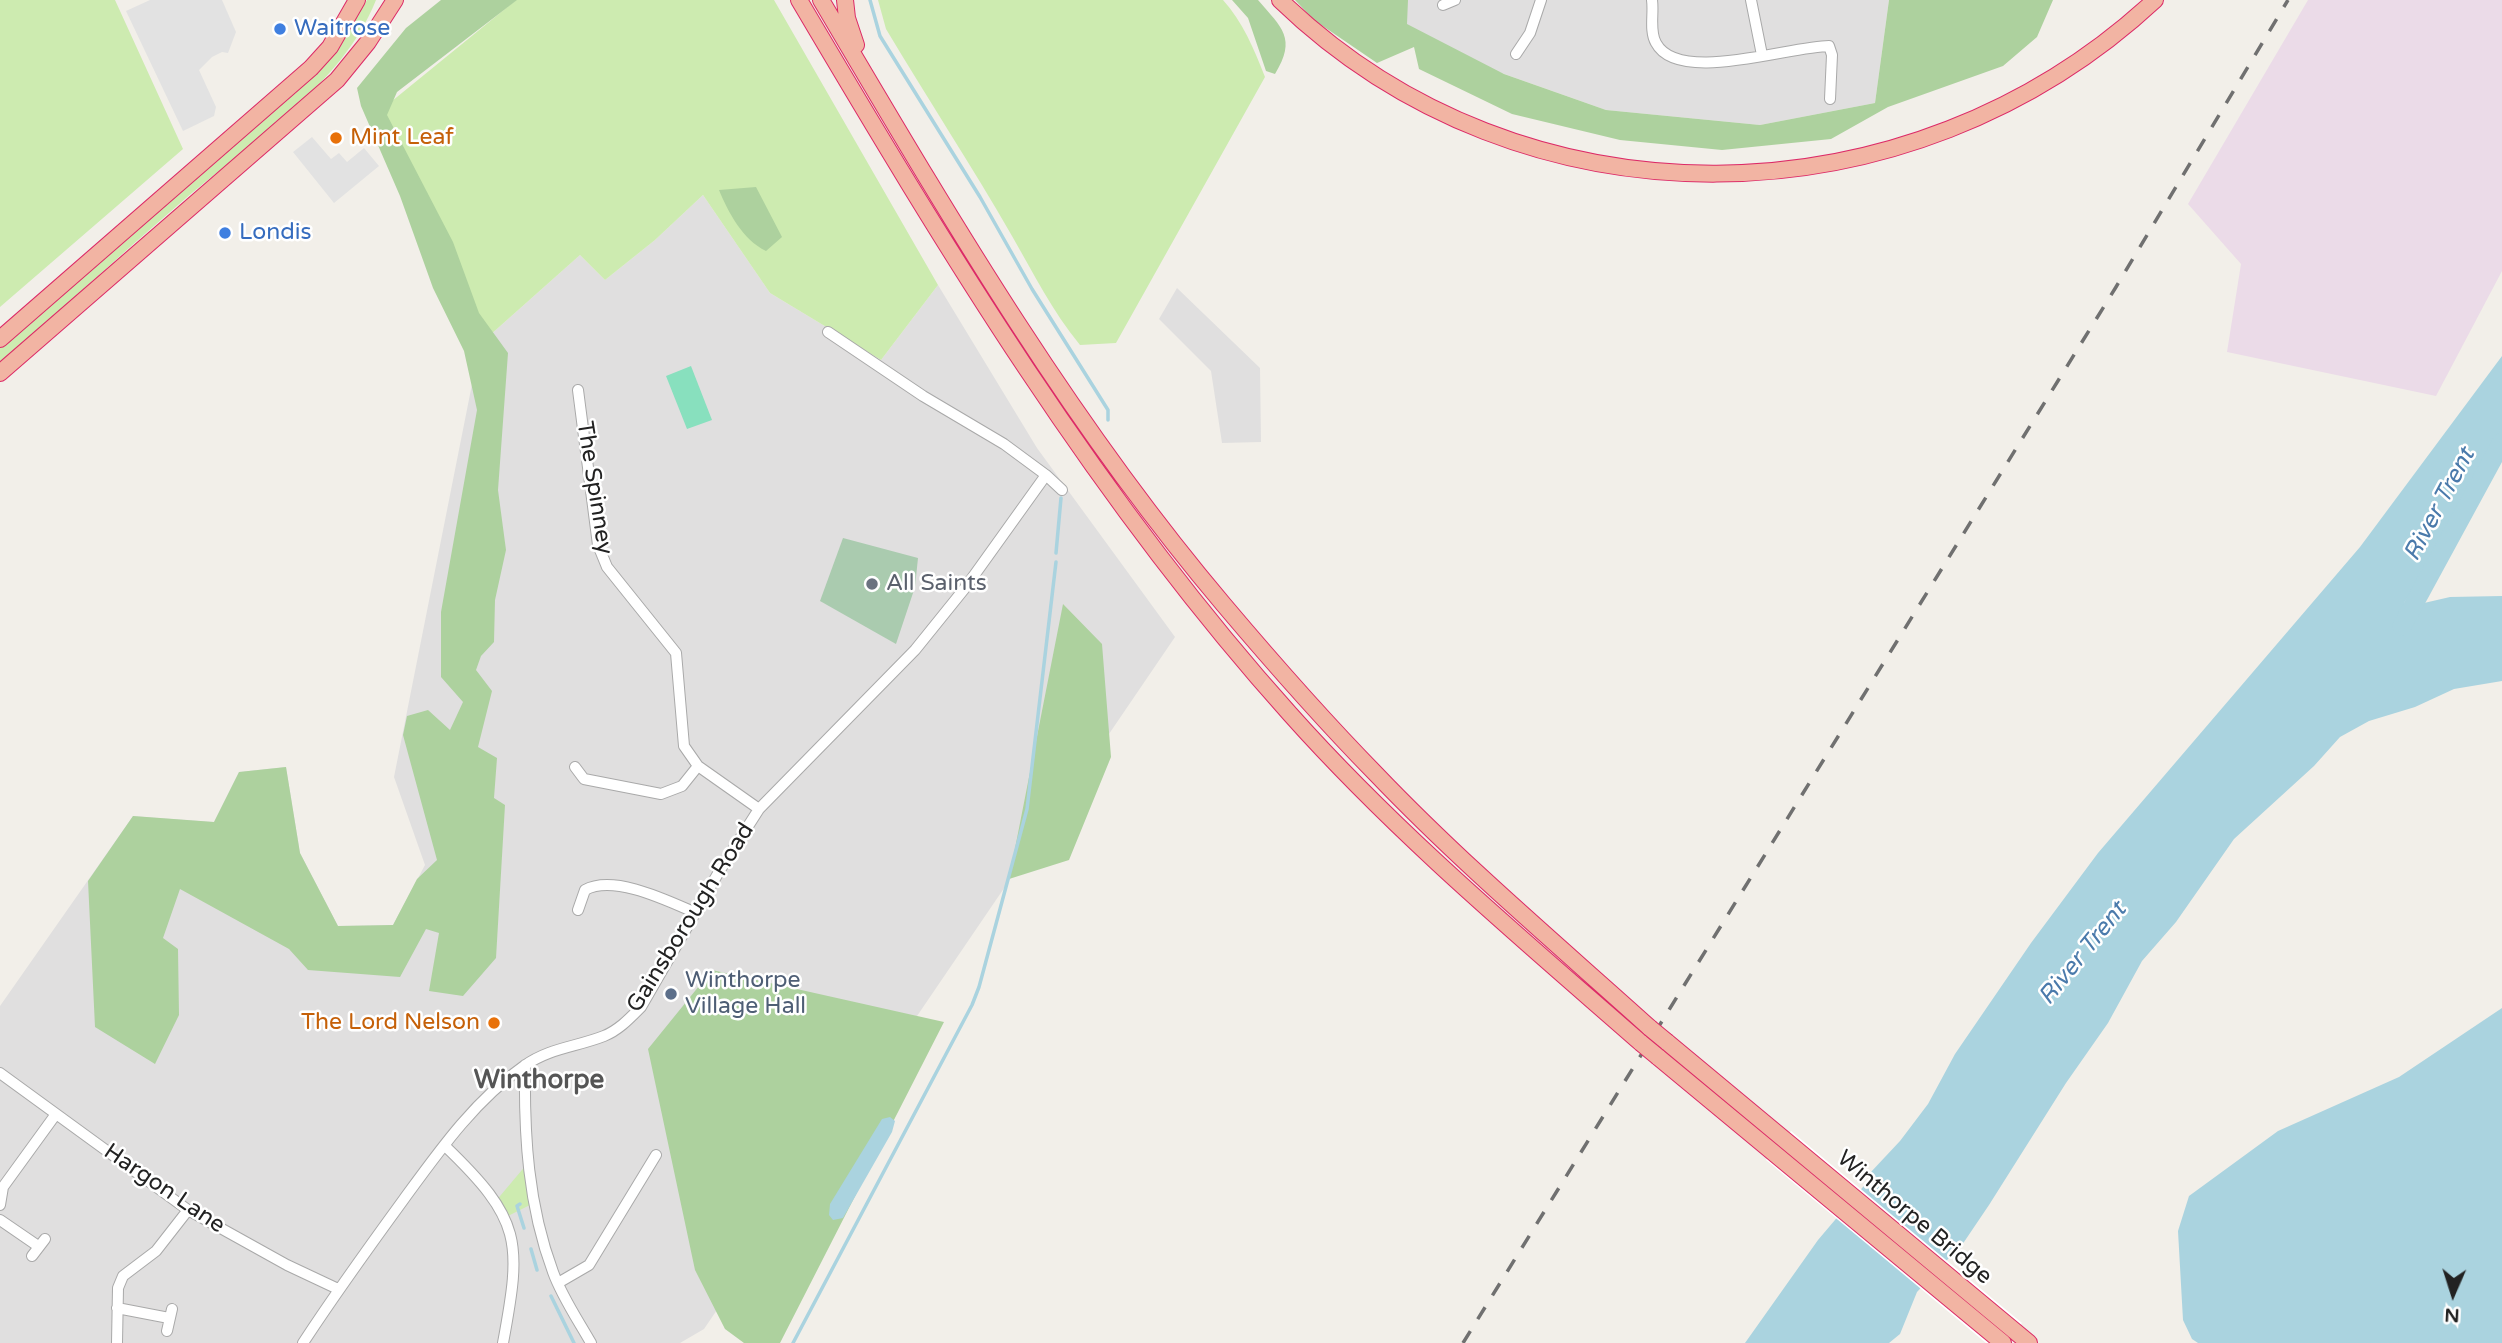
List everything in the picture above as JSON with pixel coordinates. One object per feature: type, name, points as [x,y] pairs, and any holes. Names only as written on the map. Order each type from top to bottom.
[{"type":"highway","points":[[0,339],[311,68],[330,47],[357,0]]},
{"type":"highway","points":[[353,61],[381,0]]},
{"type":"highway","points":[[0,373],[337,80],[395,0]]},
{"type":"highway","points":[[799,0],[982,304],[1098,474],[1203,613],[1290,715],[1363,792],[1499,919],[1658,1057],[1778,1146]]},
{"type":"highway","points":[[821,0],[1008,311],[1132,487],[1222,602],[1378,776],[1509,902],[1667,1042],[1778,1146]]},
{"type":"highway","points":[[845,0],[851,32],[873,88]]},
{"type":"highway","points":[[1280,0],[1308,27],[1361,66],[1424,104],[1488,132],[1552,153],[1631,169],[1686,174],[1742,174],[1839,163],[1905,146],[1962,126],[2018,99],[2063,73],[2103,45],[2154,0]]},
{"type":"highway","name":"Winthorpe Bridge","points":[[1778,1146],[2009,1337],[2029,1343]]},
{"type":"street","points":[[1443,5],[1455,0]]},
{"type":"street","points":[[1516,54],[1530,33],[1541,0]]},
{"type":"street","points":[[1652,0],[1655,42],[1671,57],[1687,61],[1721,62],[1803,46],[1829,46],[1832,55],[1830,99]]},
{"type":"street","points":[[1751,0],[1762,55]]},
{"type":"street","points":[[828,332],[923,396],[1004,444],[1062,490]]},
{"type":"street","name":"The Spinney","points":[[578,390],[598,545],[607,567],[676,653],[684,746],[698,766],[759,810]]},
{"type":"street","name":"Gainsborough Road","points":[[303,1343],[338,1289],[482,1100],[525,1065],[552,1050],[604,1035],[626,1022],[641,1006],[720,870],[759,810],[915,650],[965,587],[1046,475]]},
{"type":"street","points":[[575,767],[584,779],[661,794],[682,786],[698,766]]},
{"type":"street","points":[[578,910],[584,890],[596,884],[649,892],[696,913]]},
{"type":"street","points":[[525,1065],[524,1129],[529,1179],[558,1283],[591,1343]]},
{"type":"street","name":"Hargon Lane","points":[[0,1073],[188,1210],[286,1265],[338,1289]]},
{"type":"street","points":[[0,1205],[4,1186],[56,1114]]},
{"type":"street","points":[[445,1146],[484,1184],[511,1232],[516,1266],[503,1343]]},
{"type":"street","points":[[558,1283],[589,1265],[656,1155]]},
{"type":"street","points":[[117,1343],[118,1288],[123,1276],[156,1251],[188,1210]]},
{"type":"street","points":[[0,1220],[42,1242],[32,1256]]},
{"type":"street","points":[[117,1308],[171,1314],[167,1331]]},
{"type":"shaded area","points":[[150,0],[222,0],[236,32],[228,53],[222,52],[212,57],[199,70],[216,107],[214,116],[183,131],[126,11]]},
{"type":"shaded area","points":[[1295,0],[1889,0],[1875,103],[1760,125],[1606,110]]},
{"type":"shaded area","points":[[2308,0],[2502,0],[2502,271],[2436,396],[2227,352],[2241,264],[2188,204]]},
{"type":"shaded area","points":[[312,137],[331,159],[339,153],[347,162],[364,148],[379,166],[334,203],[293,152]]},
{"type":"shaded area","points":[[703,195],[770,293],[881,360],[938,285],[1037,448],[1175,637],[704,1329],[680,1343],[0,1343],[0,1006],[133,816],[214,822],[239,772],[286,767],[300,853],[338,926],[393,925],[425,865],[394,777],[480,344],[580,255],[605,280],[655,240]]},
{"type":"shaded area","points":[[1177,288],[1260,368],[1261,442],[1222,443],[1211,371],[1159,319]]},
{"type":"green space","points":[[0,0],[115,0],[183,149],[0,307]]},
{"type":"green space","points":[[367,0],[376,0],[361,31],[317,87],[205,182],[0,365],[0,348],[318,73],[334,54]]},
{"type":"green space","points":[[441,0],[517,0],[397,92],[387,115],[453,242],[479,313],[508,353],[498,490],[506,550],[495,600],[494,642],[481,656],[476,670],[492,691],[478,747],[497,758],[494,798],[505,805],[496,958],[463,996],[429,991],[439,933],[426,929],[400,977],[308,970],[289,949],[180,889],[163,938],[178,949],[179,1015],[155,1064],[95,1027],[88,881],[133,816],[214,822],[239,772],[286,767],[300,853],[338,926],[393,925],[417,879],[437,860],[403,735],[407,716],[428,710],[450,730],[463,702],[441,677],[441,612],[477,410],[464,351],[433,288],[400,196],[361,106],[357,88],[406,28]]},
{"type":"green space","points":[[516,0],[774,0],[938,285],[881,360],[770,293],[703,195],[655,240],[605,280],[580,255],[480,344],[381,110]]},
{"type":"green space","points":[[878,0],[1223,0],[1236,17],[1265,77],[1116,343],[1080,345],[1061,319],[886,29]]},
{"type":"green space","points":[[1232,0],[1258,0],[1280,26],[1286,42],[1282,62],[1275,74],[1266,71],[1248,18]]},
{"type":"green space","points":[[1295,0],[1408,0],[1407,24],[1504,74],[1606,110],[1760,125],[1875,103],[1889,0],[2053,0],[2037,37],[2003,66],[1888,107],[1831,139],[1722,150],[1620,140],[1512,114],[1419,69],[1414,47],[1377,63],[1314,20]]},
{"type":"green space","points":[[756,187],[782,237],[766,251],[743,233],[719,190]]},
{"type":"green space","points":[[691,366],[712,420],[687,429],[666,376]]},
{"type":"green space","points":[[843,538],[918,558],[915,587],[896,644],[820,601]]},
{"type":"green space","points":[[1063,604],[1102,644],[1111,757],[1069,860],[1009,879]]},
{"type":"green space","points":[[712,970],[944,1022],[780,1343],[744,1343],[725,1329],[695,1270],[648,1049]]},
{"type":"green space","points":[[527,1164],[534,1203],[504,1218],[495,1202]]},
{"type":"water","points":[[2502,356],[2502,461],[2449,531],[2404,603],[2411,606],[2450,597],[2502,596],[2502,681],[2454,689],[2415,707],[2369,721],[2340,737],[2314,766],[2234,839],[2176,922],[2142,961],[2108,1023],[2066,1083],[1964,1242],[1917,1292],[1900,1334],[1889,1343],[1745,1343],[1818,1240],[1928,1104],[1955,1054],[2031,943],[2098,853],[2360,547]]},
{"type":"water","points":[[2502,1008],[2502,1343],[2198,1343],[2192,1339],[2183,1320],[2178,1231],[2189,1196],[2278,1131],[2399,1077]]},
{"type":"water","points":[[890,1117],[895,1121],[892,1132],[843,1218],[833,1220],[829,1215],[830,1204],[882,1119]]},
{"type":"pier","points":[[1791,1131],[2022,1323],[2005,1343],[1986,1343],[1766,1160]]},
{"type":"waterway","points":[[870,0],[880,36],[1108,410],[1108,420]]},
{"type":"waterway","name":"River Trent","points":[[2402,626],[2502,442]]},
{"type":"waterway","points":[[1056,553],[1061,498]]},
{"type":"waterway","points":[[793,1343],[972,1005],[979,987],[1027,809],[1056,562]]},
{"type":"waterway","points":[[520,1204],[517,1206],[524,1228]]},
{"type":"waterway","points":[[531,1249],[537,1270]]},
{"type":"waterway","points":[[551,1296],[574,1343]]},
{"type":"railway","points":[[1463,1343],[2116,287],[2288,0]]},
{"type":"place","name":"Waitrose","points":[[280,29]]},
{"type":"place","name":"Mint Leaf","points":[[336,138]]},
{"type":"place","name":"Londis","points":[[225,233]]},
{"type":"place","name":"All Saints","points":[[872,584]]},
{"type":"place","name":"Winthorpe Village Hall","points":[[671,994]]},
{"type":"place","name":"The Lord Nelson","points":[[494,1023]]},
{"type":"district","name":"Winthorpe","points":[[539,1081]]}]
